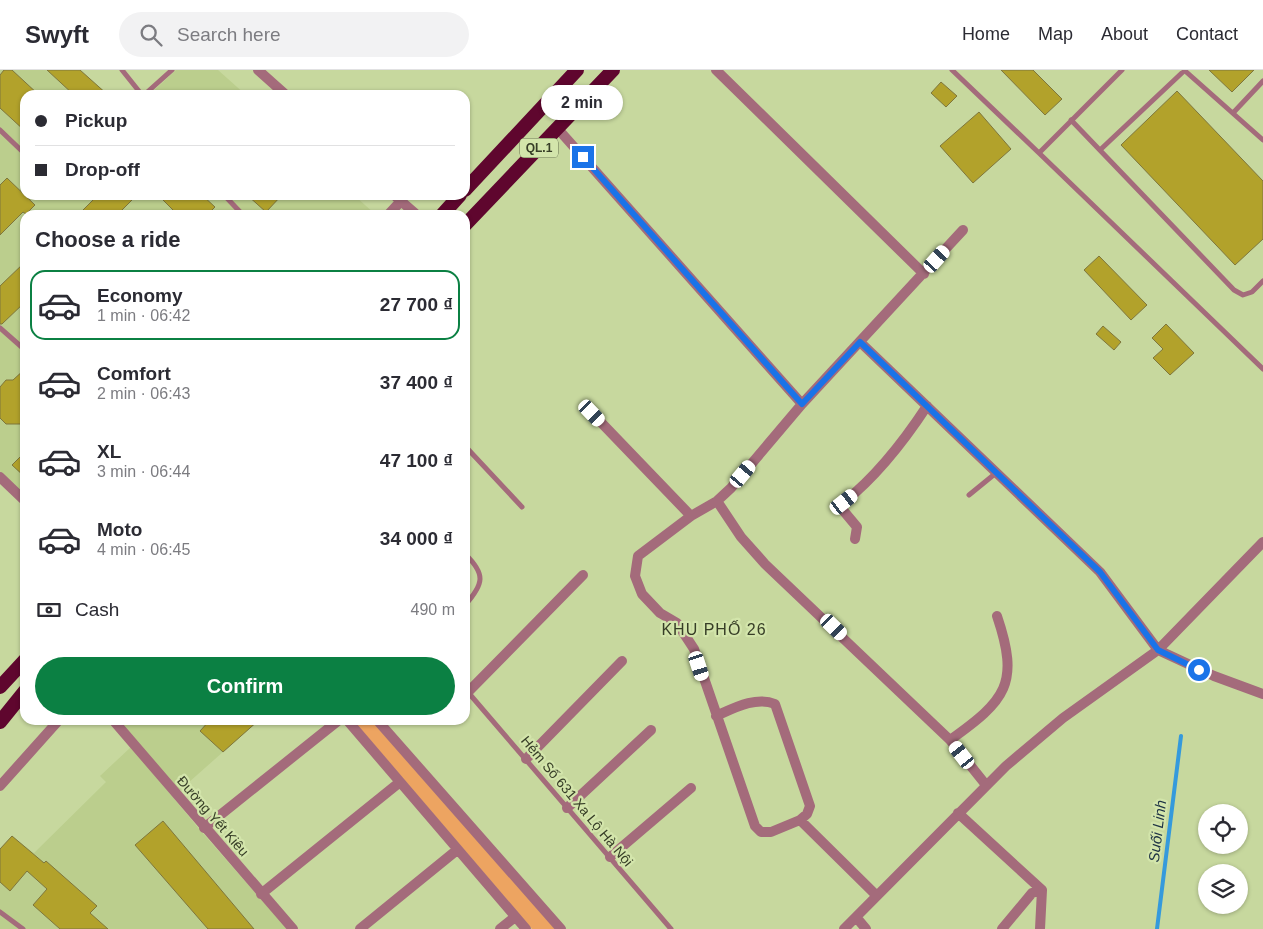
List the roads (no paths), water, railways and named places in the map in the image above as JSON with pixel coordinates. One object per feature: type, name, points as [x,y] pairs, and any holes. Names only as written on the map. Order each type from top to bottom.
[{"type":"highway","name":"QL.1","points":[[470,185],[577,70]]},
{"type":"highway","name":"QL.1","points":[[470,220],[613,70]]},
{"type":"highway","points":[[446,210],[456,200]]},
{"type":"highway","points":[[0,687],[20,665]]},
{"type":"highway","points":[[0,722],[20,697]]},
{"type":"street","points":[[258,70],[280,90]]},
{"type":"street","points":[[716,70],[924,274]]},
{"type":"street","points":[[558,129],[802,404]]},
{"type":"street","points":[[400,200],[411,210]]},
{"type":"street","points":[[716,716],[753,702],[766,700],[775,704],[810,806],[808,814],[800,820],[771,832],[761,832],[755,826],[716,716],[694,649],[676,623],[660,613],[642,594],[635,576],[638,556],[691,516],[717,502],[731,488],[802,404],[963,230]]},
{"type":"street","points":[[860,342],[1100,572],[1158,650],[1214,676],[1263,694]]},
{"type":"street","points":[[855,538],[857,527],[842,509],[844,502],[879,468],[911,430],[927,406]]},
{"type":"street","points":[[592,413],[691,516]]},
{"type":"street","points":[[0,477],[20,496]]},
{"type":"street","points":[[717,502],[741,537],[765,564],[950,740],[986,785]]},
{"type":"street","points":[[844,929],[986,785],[1063,718],[1158,650],[1263,542]]},
{"type":"street","points":[[470,687],[583,575]]},
{"type":"street","points":[[950,740],[984,716],[1000,694],[1009,674],[1006,643],[997,616]]},
{"type":"street","points":[[526,759],[622,660]]},
{"type":"street","points":[[0,786],[55,725]]},
{"type":"street","name":"Đường Yết Kiêu","points":[[117,725],[293,929]]},
{"type":"street","points":[[204,828],[333,725]]},
{"type":"street","points":[[351,725],[526,929]]},
{"type":"street","points":[[381,725],[561,929]]},
{"type":"street","points":[[567,808],[650,730]]},
{"type":"street","points":[[261,894],[400,782]]},
{"type":"street","points":[[610,857],[691,788]]},
{"type":"street","points":[[958,813],[1042,890]]},
{"type":"street","points":[[800,820],[876,895]]},
{"type":"street","points":[[360,929],[457,850]]},
{"type":"street","points":[[1002,929],[1032,893],[1042,890]]},
{"type":"street","points":[[1040,929],[1042,890]]},
{"type":"street","points":[[500,929],[515,917]]},
{"type":"street","points":[[856,917],[866,929]]},
{"type":"lane","points":[[122,70],[139,90]]},
{"type":"lane","points":[[149,90],[172,70]]},
{"type":"lane","points":[[952,70],[1263,369]]},
{"type":"lane","points":[[1039,153],[1122,70]]},
{"type":"lane","points":[[1100,150],[1184,70],[1263,140]]},
{"type":"lane","points":[[1233,113],[1263,81]]},
{"type":"lane","points":[[1071,120],[1234,290],[1243,295],[1252,292],[1263,281]]},
{"type":"lane","points":[[0,130],[20,149]]},
{"type":"lane","points":[[229,200],[238,210]]},
{"type":"lane","points":[[0,328],[20,346]]},
{"type":"lane","points":[[470,451],[522,507]]},
{"type":"lane","points":[[969,495],[996,472]]},
{"type":"lane","points":[[470,559],[475,564],[481,581],[478,589],[470,598]]},
{"type":"lane","name":"Hẻm Số 631 Xa Lộ Hà Nội","points":[[470,694],[671,929]]},
{"type":"lane","points":[[0,912],[23,929]]},
{"type":"waterway","name":"Suối Linh","points":[[1157,929],[1181,736]]},
{"type":"district","name":"KHU PHỐ 26","points":[[714,629]]}]
